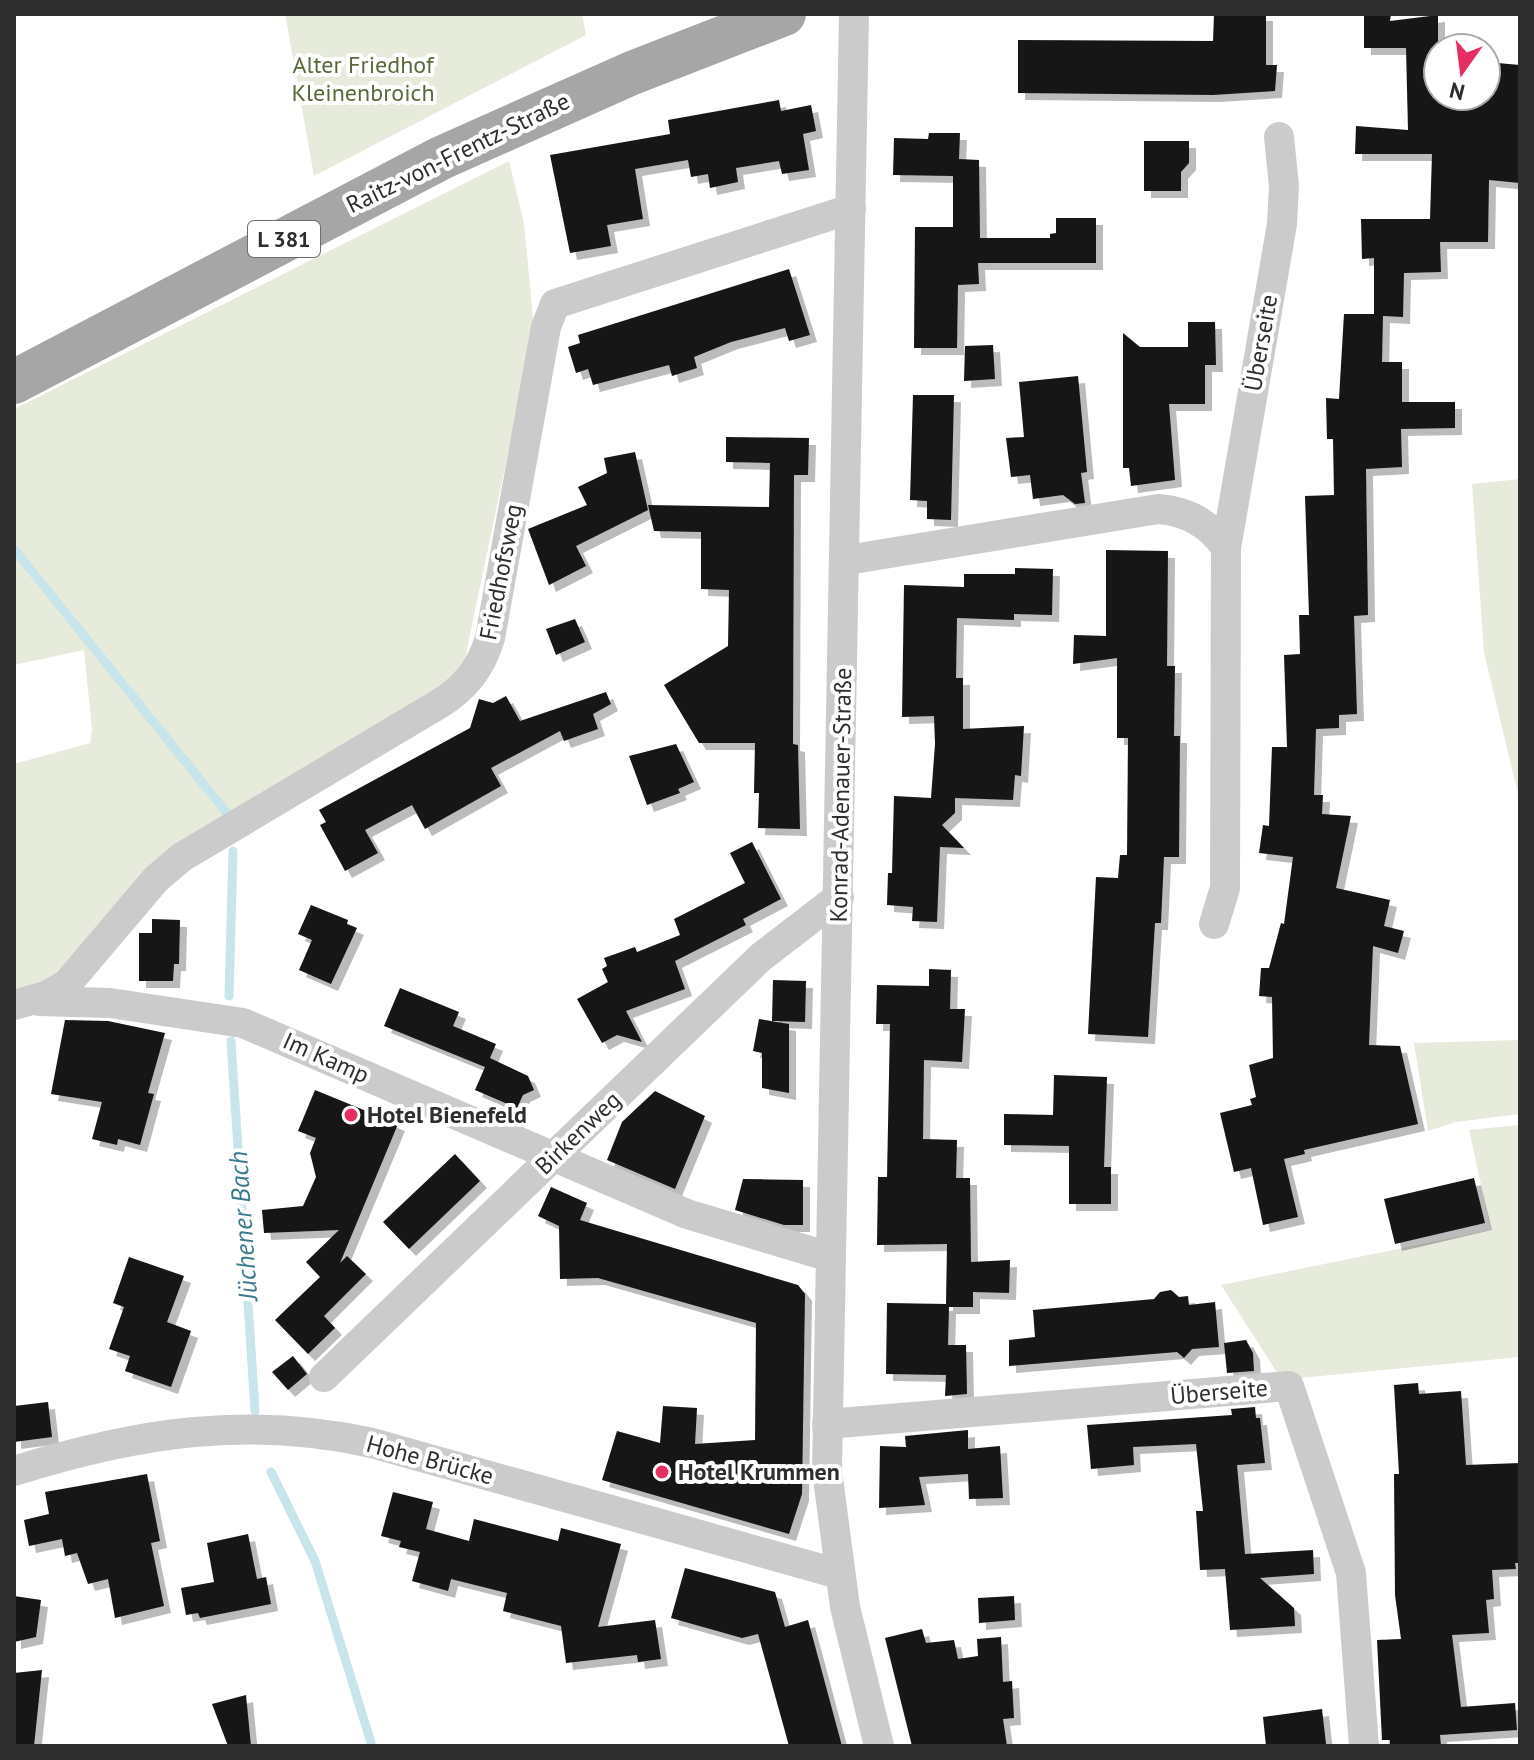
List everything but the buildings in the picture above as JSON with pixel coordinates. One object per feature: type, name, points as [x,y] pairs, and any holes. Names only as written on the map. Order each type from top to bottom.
[{"type":"main road","name":"Raitz-von-Frentz-Straße","points":[[14,382],[441,158],[632,73],[784,14]]},
{"type":"street","name":"Konrad-Adenauer-Straße","points":[[854,14],[847,560],[827,1471],[839,1574],[879,1746]]},
{"type":"street","name":"Überseite","points":[[1214,924],[1225,888],[1226,548],[1283,214],[1279,137]]},
{"type":"street","name":"Friedhofsweg","points":[[24,1003],[57,992],[76,976],[156,879],[182,857],[449,698],[475,672],[490,638],[546,327],[555,304],[851,209]]},
{"type":"street","points":[[847,560],[1158,509],[1194,517],[1212,531],[1226,548]]},
{"type":"street","name":"Birkenweg","points":[[324,1377],[761,957],[839,897]]},
{"type":"street","name":"Im Kamp","points":[[24,1003],[110,1003],[243,1023],[687,1214],[830,1257]]},
{"type":"street","name":"Überseite","points":[[827,1424],[1289,1386],[1351,1573],[1364,1746]]},
{"type":"street","name":"Hohe Brücke","points":[[14,1471],[73,1454],[160,1436],[236,1428],[314,1431],[372,1443],[839,1574]]},
{"type":"green space","name":"Alter Friedhof Kleinenbroich","points":[[285,14],[582,14],[586,35],[314,176]]},
{"type":"green space","points":[[509,161],[524,223],[534,328],[465,659],[449,682],[259,796],[59,980],[14,998],[14,764],[90,743],[92,729],[84,650],[14,665],[14,409]]},
{"type":"green space","points":[[1520,479],[1520,802],[1484,653],[1472,484]]},
{"type":"green space","points":[[1520,1040],[1520,1114],[1456,1122],[1428,1131],[1414,1043]]},
{"type":"green space","points":[[1520,1125],[1520,1357],[1289,1379],[1276,1371],[1221,1285],[1491,1230],[1469,1130]]},
{"type":"waterway","name":"Jüchener Bach","points":[[14,549],[226,812]]},
{"type":"waterway","name":"Jüchener Bach","points":[[229,996],[233,851]]},
{"type":"waterway","name":"Jüchener Bach","points":[[231,1041],[255,1411]]},
{"type":"waterway","name":"Jüchener Bach","points":[[271,1472],[315,1561],[372,1746]]},
{"type":"place","name":"Hotel Bienefeld","points":[[351,1115]]},
{"type":"place","name":"Hotel Krummen","points":[[662,1472]]}]
